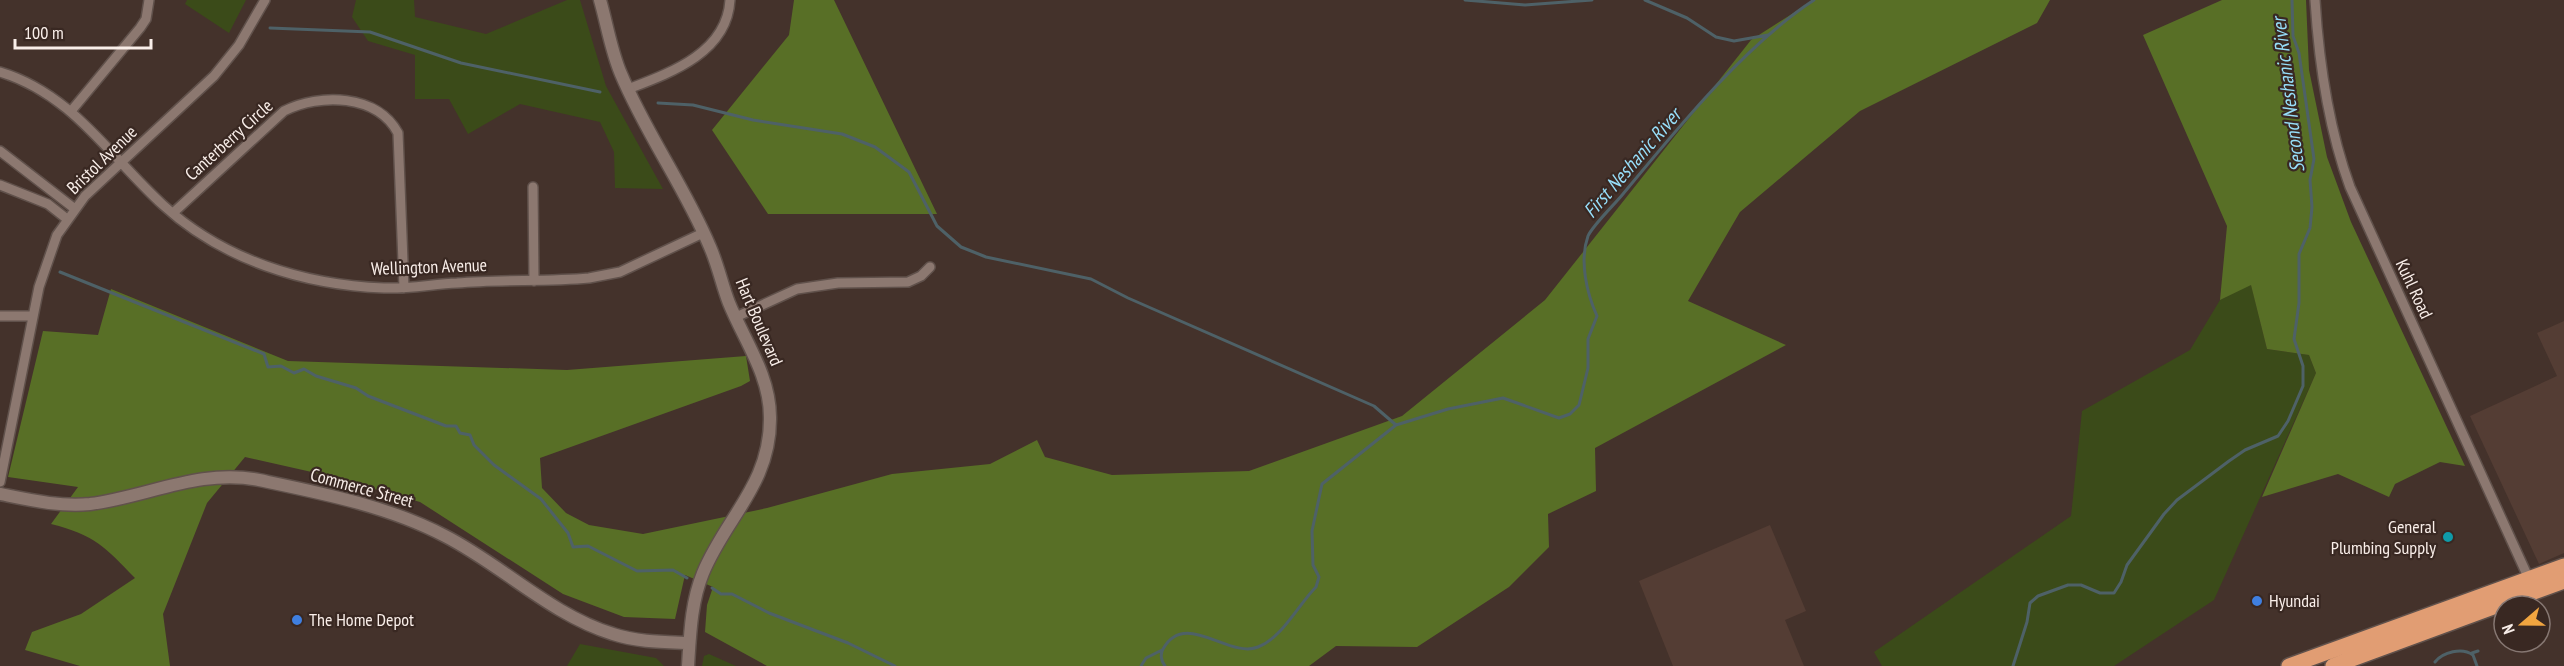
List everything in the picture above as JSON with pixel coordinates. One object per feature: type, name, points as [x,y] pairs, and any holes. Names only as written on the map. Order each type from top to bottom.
[{"type":"highway","points":[[2289,666],[2564,566]]},
{"type":"highway","points":[[2333,666],[2564,581]]},
{"type":"street","points":[[72,111],[140,28],[146,19],[149,0]]},
{"type":"street","name":"Bristol Avenue","points":[[0,482],[33,316],[49,252],[67,219],[214,76],[239,45],[265,0]]},
{"type":"street","name":"Hart Boulevard","points":[[600,0],[617,63],[628,89],[703,232],[736,317],[761,370],[768,393],[769,439],[756,484],[703,573],[693,606],[688,666]]},
{"type":"street","points":[[628,89],[671,70],[707,49],[723,27],[730,0]]},
{"type":"street","name":"Kuhl Road","points":[[2315,0],[2324,85],[2350,187],[2529,579]]},
{"type":"street","name":"Wellington Avenue","points":[[0,72],[42,90],[72,111],[173,213],[209,240],[264,266],[323,281],[404,288],[605,276],[633,266],[703,232]]},
{"type":"street","name":"Canterberry Circle","points":[[173,213],[284,111],[314,101],[366,105],[384,115],[398,133],[404,288]]},
{"type":"street","points":[[0,152],[75,209]]},
{"type":"street","points":[[0,185],[48,204],[67,219]]},
{"type":"street","points":[[533,187],[534,280]]},
{"type":"street","points":[[736,317],[797,289],[838,283],[908,282],[921,276],[930,267]]},
{"type":"street","points":[[0,315],[33,316]]},
{"type":"street","name":"Commerce Street","points":[[0,494],[46,503],[86,504],[204,478],[238,476],[258,480],[373,508],[415,521],[465,547],[555,605],[596,628],[628,638],[689,643]]},
{"type":"shaded area","points":[[2564,321],[2564,553],[2539,564],[2470,416],[2557,376],[2537,333]]},
{"type":"shaded area","points":[[1770,525],[1806,611],[1785,620],[1804,666],[1673,666],[1639,581]]},
{"type":"green space","points":[[187,0],[246,0],[229,33],[185,4]]},
{"type":"green space","points":[[356,0],[414,0],[415,17],[486,34],[567,0],[580,0],[606,86],[663,189],[615,188],[614,152],[600,122],[520,104],[468,134],[449,99],[415,99],[415,55],[368,41],[352,17]]},
{"type":"green space","points":[[794,0],[834,0],[937,214],[768,214],[712,130],[789,35]]},
{"type":"green space","points":[[1814,0],[2050,0],[2037,23],[1860,111],[1740,212],[1688,301],[1786,345],[1595,448],[1596,491],[1548,514],[1549,547],[1509,587],[1417,647],[1336,646],[1309,666],[767,666],[705,632],[707,605],[713,587],[685,575],[675,619],[624,617],[563,594],[420,502],[325,475],[245,457],[207,503],[163,614],[170,666],[80,666],[25,650],[32,632],[81,614],[135,578],[115,558],[89,538],[51,524],[78,487],[8,477],[43,331],[98,335],[111,289],[288,361],[567,370],[746,356],[750,381],[741,386],[540,458],[542,488],[566,513],[589,525],[643,534],[767,508],[892,474],[990,464],[1037,440],[1045,457],[1112,475],[1249,471],[1402,416],[1545,300],[1751,40]]},
{"type":"green space","points":[[2222,0],[2306,0],[2309,70],[2327,157],[2351,222],[2465,466],[2440,462],[2395,484],[2389,497],[2338,474],[2262,497],[2316,373],[2309,355],[2267,349],[2251,285],[2220,300],[2227,226],[2143,35]]},
{"type":"green space","points":[[2251,284],[2267,349],[2309,355],[2316,373],[2214,600],[2114,666],[1882,666],[1874,652],[2071,516],[2082,411],[2190,350],[2220,300]]},
{"type":"green space","points":[[580,644],[656,658],[664,666],[567,666]]},
{"type":"green space","points":[[709,654],[736,666],[702,666],[704,656]]},
{"type":"waterway","points":[[1465,0],[1525,5],[1592,0]]},
{"type":"waterway","points":[[1645,0],[1687,18],[1716,37],[1734,41],[1768,35]]},
{"type":"waterway","name":"First Neshanic River","points":[[1165,666],[1161,658],[1163,649],[1172,638],[1183,634],[1195,634],[1246,649],[1267,643],[1282,629],[1316,587],[1319,577],[1313,565],[1312,531],[1322,484],[1396,425],[1448,409],[1503,398],[1559,418],[1570,414],[1579,405],[1588,368],[1588,339],[1597,316],[1585,277],[1584,256],[1588,236],[1712,90],[1762,40],[1814,0]]},
{"type":"waterway","name":"Second Neshanic River","points":[[2013,666],[2027,622],[2030,603],[2038,596],[2068,585],[2081,585],[2100,593],[2114,593],[2127,565],[2164,514],[2177,500],[2245,450],[2278,436],[2288,421],[2303,386],[2303,366],[2294,339],[2299,303],[2299,254],[2310,228],[2312,207],[2310,180],[2314,159],[2299,53],[2293,36],[2292,0]]},
{"type":"waterway","points":[[270,28],[370,32],[461,63],[600,92]]},
{"type":"waterway","points":[[658,103],[693,105],[753,120],[842,134],[875,147],[909,172],[937,226],[961,247],[986,257],[1091,279],[1128,298],[1374,406],[1396,425]]},
{"type":"waterway","points":[[60,272],[264,354],[268,367],[281,366],[294,373],[304,369],[316,376],[356,388],[368,396],[446,426],[456,426],[460,433],[470,435],[474,445],[494,465],[541,499],[568,533],[573,547],[588,546],[637,571],[673,570],[687,578]]},
{"type":"waterway","points":[[712,588],[721,594],[732,594],[769,613],[848,643],[895,666]]},
{"type":"waterway","points":[[1141,666],[1146,658],[1162,650]]},
{"type":"waterway","points":[[2435,662],[2448,653],[2464,651],[2473,655],[2477,666]]},
{"type":"waterway","points":[[2472,653],[2478,651]]},
{"type":"place","name":"General Plumbing Supply","points":[[2448,537]]},
{"type":"place","name":"Hyundai","points":[[2257,601]]},
{"type":"place","name":"The Home Depot","points":[[297,620]]}]
